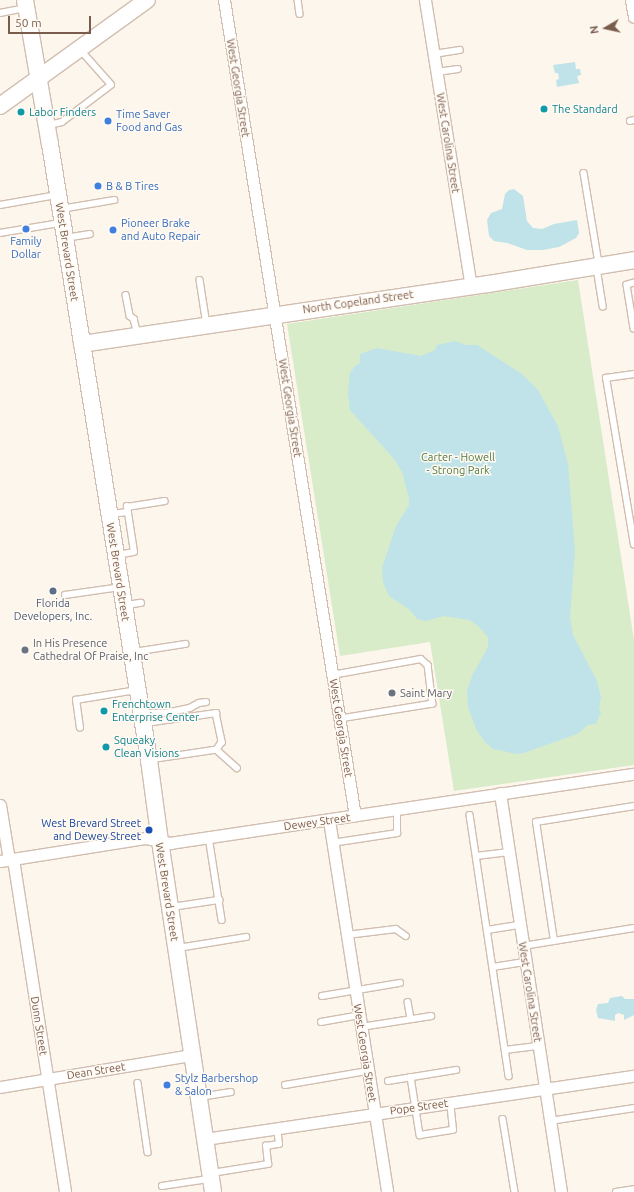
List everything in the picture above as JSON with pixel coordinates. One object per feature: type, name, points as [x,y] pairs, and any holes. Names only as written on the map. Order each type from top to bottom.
[{"type":"street","points":[[0,106],[147,0]]},
{"type":"street","name":"West Georgia Street","points":[[224,0],[355,816]]},
{"type":"street","name":"West Carolina Street","points":[[425,0],[471,286]]},
{"type":"street","points":[[631,0],[634,17]]},
{"type":"street","name":"West Brevard Street","points":[[25,4],[62,216],[149,760],[211,1181]]},
{"type":"street","name":"North Copeland Street","points":[[82,344],[634,260]]},
{"type":"street","name":"Dewey Street","points":[[7,860],[146,838],[170,843],[634,774]]},
{"type":"street","name":"West Carolina Street","points":[[500,793],[561,1192]]},
{"type":"street","name":"Dunn Street","points":[[0,805],[7,860],[48,1079],[65,1192]]},
{"type":"street","name":"West Georgia Street","points":[[329,820],[387,1192]]},
{"type":"street","name":"Dean Street","points":[[0,1087],[192,1055]]},
{"type":"street","name":"Pope Street","points":[[205,1139],[634,1076]]},
{"type":"lane","points":[[298,0],[300,14]]},
{"type":"lane","points":[[0,13],[25,4]]},
{"type":"lane","points":[[47,125],[62,122],[111,85],[79,49]]},
{"type":"lane","points":[[434,54],[460,50]]},
{"type":"lane","points":[[437,72],[458,69]]},
{"type":"lane","points":[[584,173],[603,307]]},
{"type":"lane","points":[[0,233],[114,200]]},
{"type":"lane","points":[[0,205],[62,216],[90,234]]},
{"type":"lane","points":[[200,280],[207,325]]},
{"type":"lane","points":[[634,283],[627,285],[634,328]]},
{"type":"lane","points":[[126,295],[130,316],[134,319],[138,335]]},
{"type":"lane","points":[[634,374],[606,378],[634,545]]},
{"type":"lane","points":[[116,555],[134,552],[127,507],[165,500]]},
{"type":"lane","points":[[109,514],[128,512]]},
{"type":"lane","points":[[65,595],[121,587]]},
{"type":"lane","points":[[124,605],[141,603]]},
{"type":"lane","points":[[132,653],[185,644]]},
{"type":"lane","points":[[332,674],[421,659],[428,665],[433,704],[340,719]]},
{"type":"lane","points":[[80,728],[76,700],[137,690]]},
{"type":"lane","points":[[142,718],[190,708],[199,703],[206,702]]},
{"type":"lane","points":[[142,718],[216,713],[222,742],[217,750],[149,760]]},
{"type":"lane","points":[[217,750],[237,768]]},
{"type":"lane","points":[[554,941],[536,822],[634,806]]},
{"type":"lane","points":[[332,843],[397,833],[397,809]]},
{"type":"lane","points":[[470,815],[509,1076]]},
{"type":"lane","points":[[209,837],[222,920]]},
{"type":"lane","points":[[476,856],[509,852]]},
{"type":"lane","points":[[170,907],[219,900]]},
{"type":"lane","points":[[487,930],[520,925]]},
{"type":"lane","points":[[523,946],[634,928]]},
{"type":"lane","points":[[346,936],[391,929],[402,931],[406,936]]},
{"type":"lane","points":[[176,948],[246,938]]},
{"type":"lane","points":[[493,967],[526,962]]},
{"type":"lane","points":[[322,996],[400,984]]},
{"type":"lane","points":[[408,1002],[411,1019]]},
{"type":"lane","points":[[321,1022],[411,1019],[431,1016]]},
{"type":"lane","points":[[505,1050],[539,1046]]},
{"type":"lane","points":[[388,1081],[456,1070]]},
{"type":"lane","points":[[285,1085],[368,1071]]},
{"type":"lane","points":[[411,1077],[420,1135],[453,1130],[450,1103]]},
{"type":"lane","points":[[138,1083],[148,1152]]},
{"type":"lane","points":[[198,1097],[231,1092]]},
{"type":"lane","points":[[550,1121],[634,1108]]},
{"type":"lane","points":[[503,1120],[515,1192]]},
{"type":"lane","points":[[162,1186],[211,1181],[268,1164],[266,1146],[279,1144],[277,1128]]},
{"type":"lane","points":[[616,1192],[634,1189]]},
{"type":"green space","name":"Carter - Howell - Strong Park","points":[[578,280],[634,640],[634,765],[454,791],[430,642],[340,656],[287,324]]},
{"type":"water","points":[[575,62],[576,69],[580,69],[581,75],[577,76],[579,83],[557,87],[556,80],[559,79],[558,73],[555,73],[553,65]]},
{"type":"water","points":[[514,189],[523,196],[527,221],[533,228],[542,229],[554,224],[577,220],[579,233],[576,238],[559,247],[543,250],[527,250],[507,243],[494,241],[489,236],[487,220],[491,213],[502,209],[505,194],[509,190]]},
{"type":"water","points":[[455,341],[466,345],[477,345],[522,374],[538,390],[558,426],[568,464],[575,551],[570,617],[573,635],[597,681],[601,697],[599,708],[601,713],[596,724],[588,725],[577,734],[524,753],[517,754],[493,749],[484,741],[476,729],[468,707],[467,691],[472,676],[488,647],[488,637],[478,626],[469,620],[444,616],[426,621],[417,619],[410,610],[389,596],[383,582],[382,568],[396,526],[409,505],[409,498],[402,472],[394,459],[350,410],[348,393],[350,373],[355,366],[360,363],[360,354],[377,348],[421,356],[435,350],[437,345]]},
{"type":"water","points":[[622,996],[625,999],[634,999],[634,1015],[624,1020],[624,1015],[618,1013],[615,1015],[615,1021],[598,1018],[596,1010],[598,1004],[608,1003],[610,998]]},
{"type":"place","name":"The Standard","points":[[544,109]]},
{"type":"place","name":"Labor Finders","points":[[21,112]]},
{"type":"place","name":"Time Saver Food and Gas","points":[[108,121]]},
{"type":"place","name":"B & B Tires","points":[[98,186]]},
{"type":"place","name":"Family Dollar","points":[[26,229]]},
{"type":"place","name":"Pioneer Brake and Auto Repair","points":[[113,230]]},
{"type":"place","name":"Florida Developers, Inc.","points":[[53,591]]},
{"type":"place","name":"In His Presence Cathedral Of Praise, Inc","points":[[25,650]]},
{"type":"place","name":"Saint Mary","points":[[392,693]]},
{"type":"place","name":"Frenchtown Enterprise Center","points":[[104,711]]},
{"type":"place","name":"Squeaky Clean Visions","points":[[106,747]]},
{"type":"place","name":"West Brevard Street and Dewey Street","points":[[149,830]]},
{"type":"place","name":"Stylz Barbershop & Salon","points":[[167,1085]]}]
